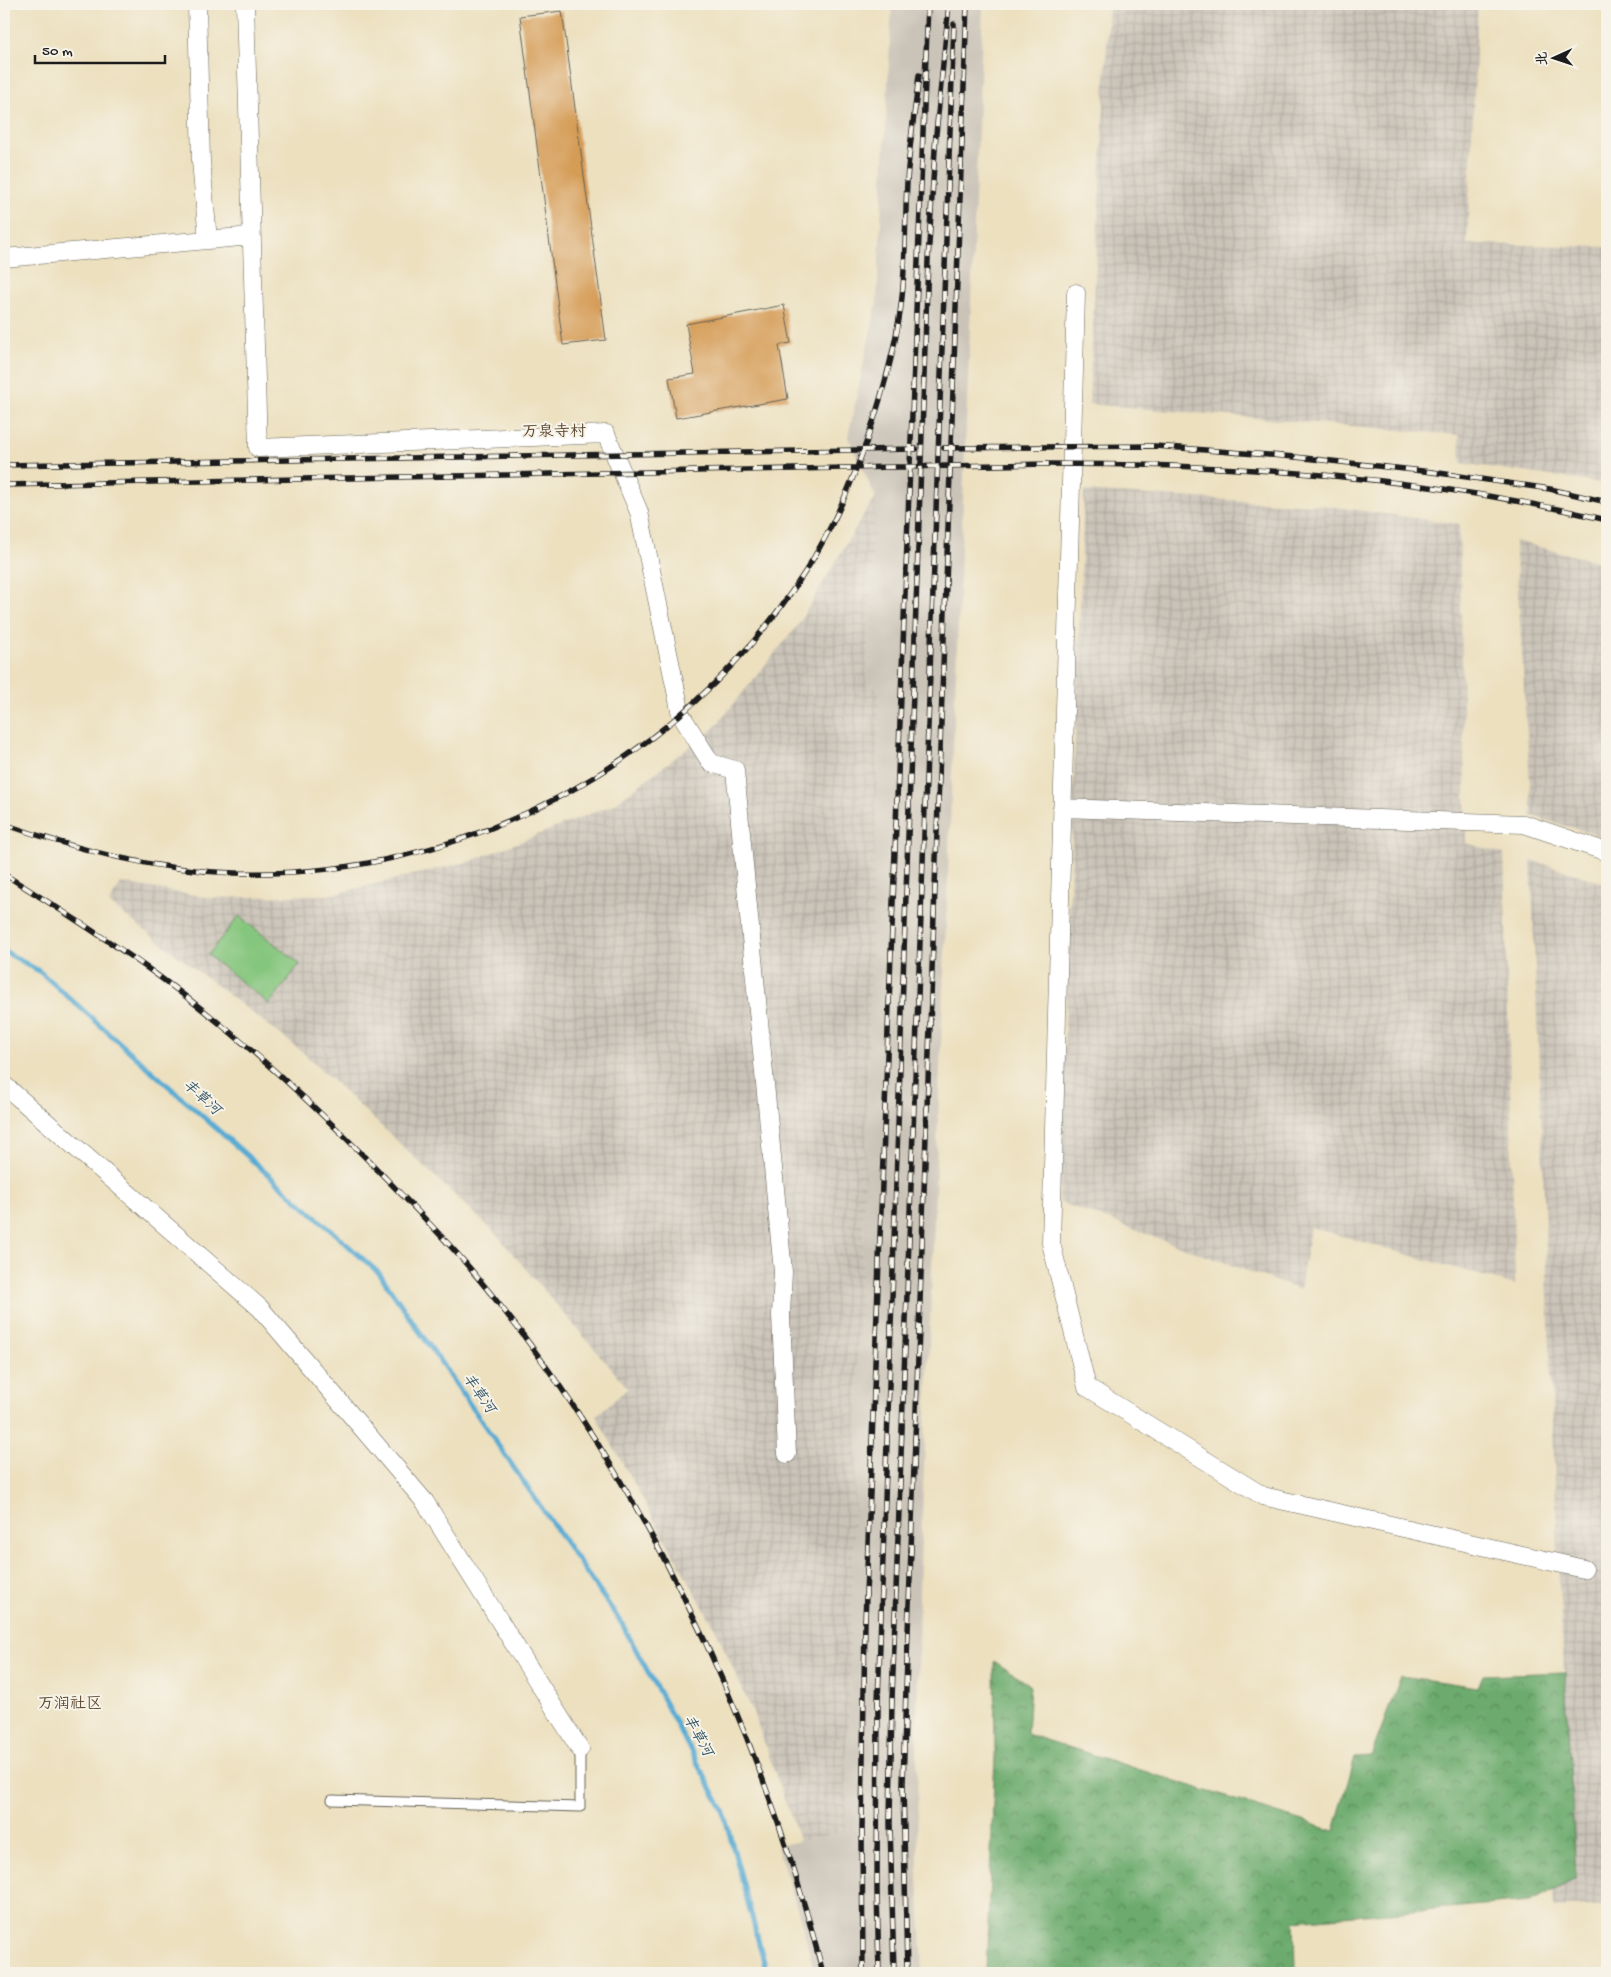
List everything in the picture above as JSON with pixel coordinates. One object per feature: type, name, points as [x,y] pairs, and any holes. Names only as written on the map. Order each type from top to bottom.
[{"type":"street","points":[[197,4],[201,161],[208,240]]},
{"type":"street","points":[[245,4],[258,448],[606,434],[639,512],[681,715],[711,764],[734,770],[782,1272],[781,1316],[788,1454]]},
{"type":"street","points":[[4,258],[252,236]]},
{"type":"street","points":[[1076,293],[1051,1243],[1087,1387],[1263,1496],[1584,1569]]},
{"type":"street","points":[[1062,808],[1524,824],[1607,852]]},
{"type":"street","points":[[4,1085],[260,1308],[425,1502],[580,1749]]},
{"type":"lane","points":[[332,1800],[580,1808],[580,1749]]},
{"type":"shaded area","points":[[892,4],[983,4],[919,1590],[918,1877],[923,1973],[815,1973],[800,1917],[777,1846],[845,1831],[880,687],[866,686],[876,498],[848,437],[877,302]]},
{"type":"shaded area","points":[[1109,4],[1478,4],[1467,244],[1607,247],[1607,484],[1461,463],[1459,435],[1089,404]]},
{"type":"shaded area","points":[[1084,491],[1327,506],[1459,524],[1466,843],[1504,854],[1515,1285],[1310,1227],[1300,1290],[1059,1202]]},
{"type":"shaded area","points":[[876,498],[866,686],[880,687],[845,1832],[800,1842],[755,1717],[715,1628],[596,1416],[628,1388],[494,1232],[298,1048],[109,903],[121,883],[211,898],[329,895],[471,861],[613,805],[714,728],[798,625],[864,514]]},
{"type":"shaded area","points":[[1515,541],[1607,564],[1607,838],[1532,816]]},
{"type":"shaded area","points":[[1531,860],[1607,884],[1607,1905],[1554,1908],[1553,1889],[1576,1878],[1559,1582]]},
{"type":"green space","points":[[239,916],[300,964],[269,1004],[208,955]]},
{"type":"green space","points":[[994,1661],[1030,1685],[1027,1734],[1334,1831],[1355,1757],[1371,1756],[1401,1676],[1478,1687],[1483,1675],[1565,1672],[1576,1878],[1530,1901],[1295,1921],[1296,1973],[986,1973],[995,1756]]},
{"type":"building","points":[[562,11],[606,340],[563,345],[520,16]]},
{"type":"building","points":[[784,305],[791,343],[779,345],[788,399],[676,418],[669,378],[695,374],[686,324]]},
{"type":"waterway","name":"丰草河","points":[[4,951],[39,971],[379,1273],[622,1624],[723,1810],[767,1973]]},
{"type":"railway","points":[[863,1973],[862,1830],[865,1621],[928,4]]},
{"type":"railway","points":[[879,1973],[877,1890],[878,1702],[928,260],[936,134],[949,4]]},
{"type":"railway","points":[[907,1973],[903,1784],[967,4]]},
{"type":"railway","points":[[894,1973],[890,1823],[892,1699],[954,24]]},
{"type":"railway","points":[[4,824],[60,842],[117,857],[175,868],[204,871],[234,873],[319,870],[402,856],[483,831],[559,797],[630,753],[696,701],[754,640],[805,572],[836,516],[868,436],[888,372],[900,312],[904,268],[908,169],[919,75]]},
{"type":"railway","points":[[944,448],[1155,446],[1295,457],[1432,472],[1550,489],[1607,502]]},
{"type":"railway","points":[[4,465],[916,449]]},
{"type":"railway","points":[[4,485],[1047,464],[1117,465],[1258,470],[1399,483],[1538,505],[1607,520]]},
{"type":"railway","points":[[4,874],[101,936],[157,975],[186,996],[268,1064],[345,1137],[428,1222],[462,1259],[524,1337],[582,1419],[635,1506],[683,1596],[726,1688],[764,1782],[796,1878],[823,1973]]},
{"type":"district","name":"万泉寺村","points":[[554,433]]},
{"type":"district","name":"万润社区","points":[[70,1705]]}]
